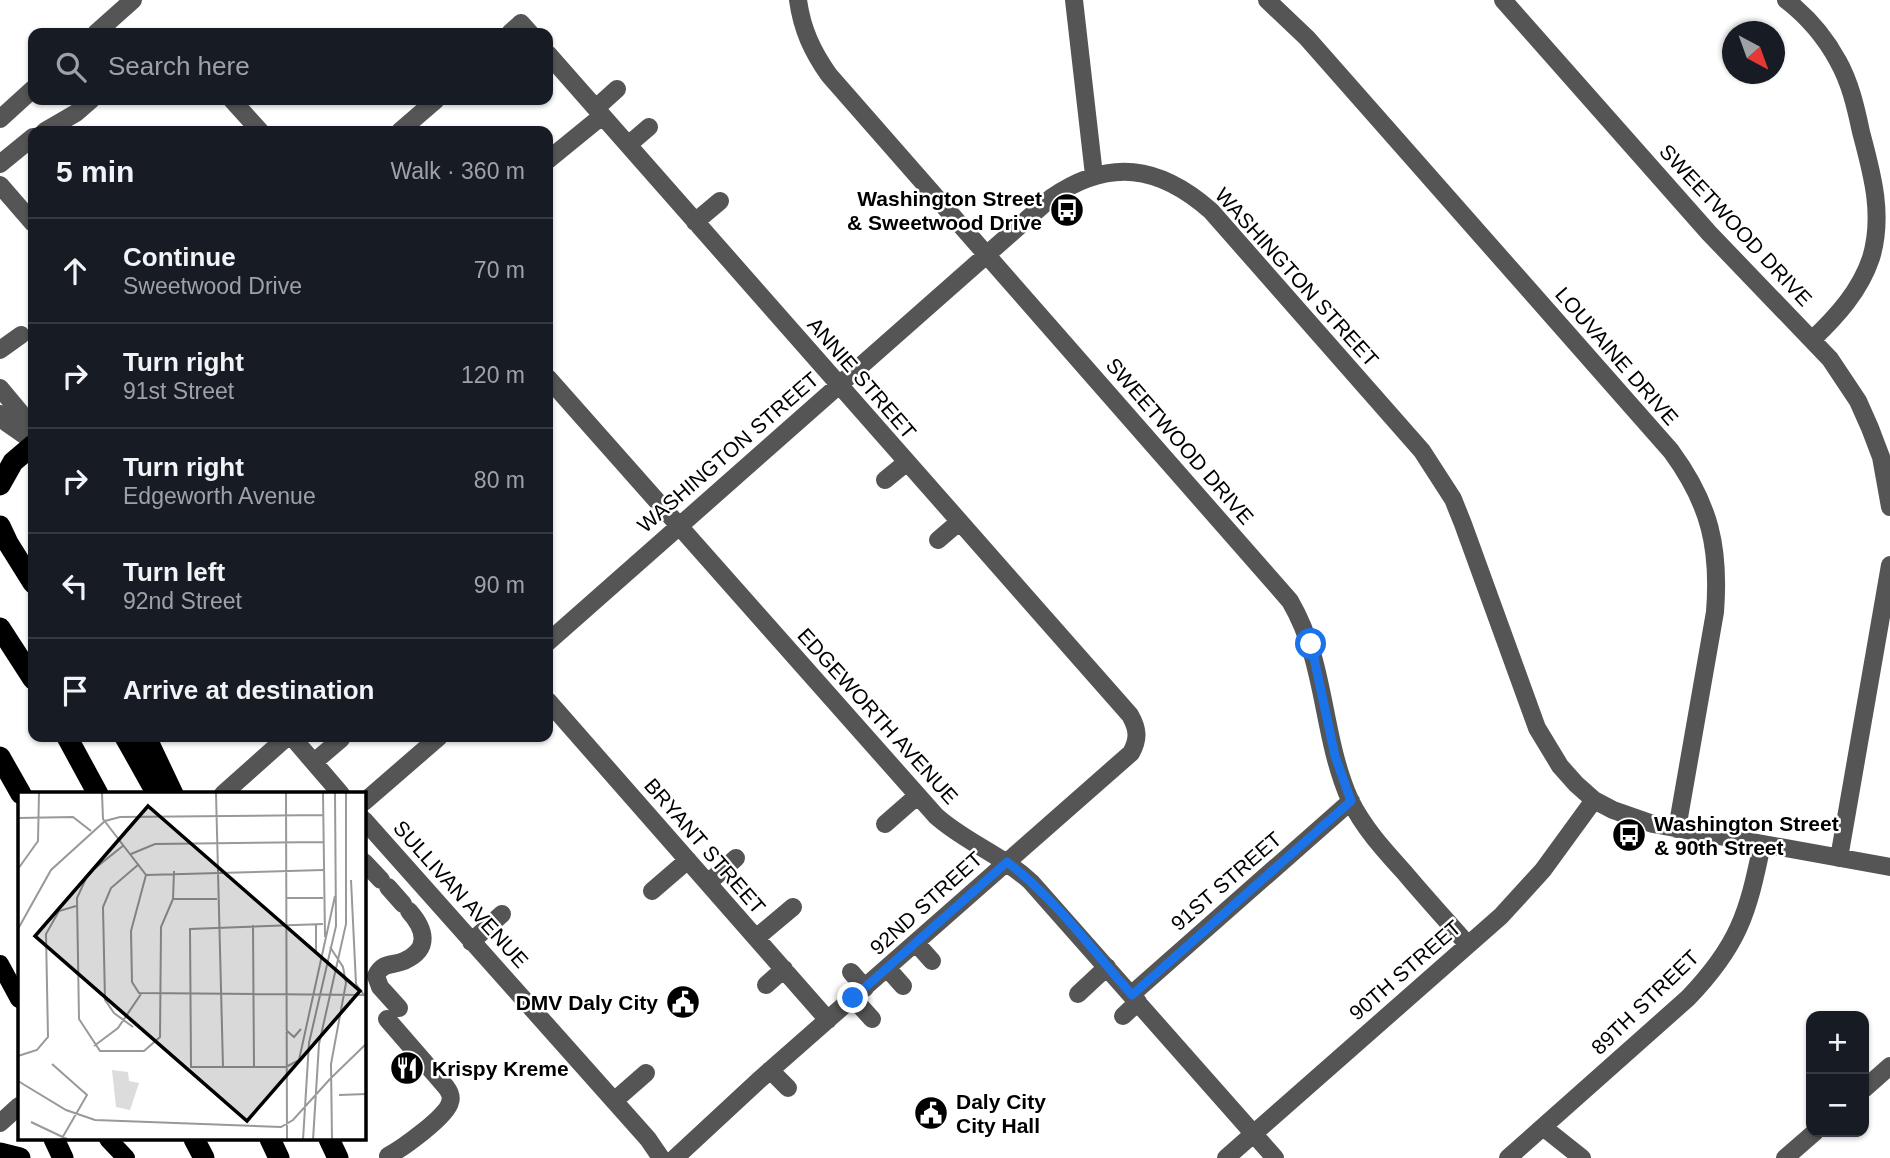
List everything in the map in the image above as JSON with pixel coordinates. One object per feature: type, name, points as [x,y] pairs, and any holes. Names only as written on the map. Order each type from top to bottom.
[{"type":"highway","points":[[0,485],[13,463],[28,446]]},
{"type":"highway","points":[[0,526],[28,575]]},
{"type":"highway","points":[[0,628],[28,671]]},
{"type":"highway","points":[[70,742],[97,792]]},
{"type":"highway","points":[[128,742],[156,792]]},
{"type":"highway","points":[[148,742],[172,792]]},
{"type":"highway","points":[[0,757],[20,792]]},
{"type":"highway","points":[[54,1140],[62,1158]]},
{"type":"highway","points":[[195,1140],[204,1158]]},
{"type":"highway","points":[[270,1140],[279,1158]]},
{"type":"highway","points":[[329,1140],[338,1158]]},
{"type":"highway","points":[[0,1153],[20,1158]]},
{"type":"main road","points":[[0,964],[18,997]]},
{"type":"main road","points":[[109,1140],[126,1158]]},
{"type":"street","points":[[102,28],[133,0]]},
{"type":"street","name":"SWEETWOOD DRIVE","points":[[798,0],[808,41],[828,75],[1290,601],[1311,644],[1335,756],[1351,801],[1373,836],[1468,945]]},
{"type":"street","points":[[1074,0],[1094,175]]},
{"type":"street","name":"LOUVAINE DRIVE","points":[[1267,0],[1307,38],[1671,451],[1688,474],[1700,497],[1716,553],[1715,612],[1677,829]]},
{"type":"street","name":"SWEETWOOD DRIVE","points":[[1503,0],[1716,241],[1812,340],[1844,379],[1866,419],[1881,457],[1890,508]]},
{"type":"street","points":[[1786,0],[1815,27],[1839,63],[1856,109],[1874,182],[1877,206],[1871,258],[1862,280],[1842,309],[1812,340]]},
{"type":"street","name":"ANNIE STREET","points":[[553,60],[1130,715],[1138,734]]},
{"type":"street","points":[[553,155],[599,112],[617,89]]},
{"type":"street","points":[[0,119],[28,94]]},
{"type":"street","points":[[54,126],[85,105]]},
{"type":"street","points":[[237,105],[255,126]]},
{"type":"street","points":[[406,126],[430,105]]},
{"type":"street","points":[[628,145],[649,127]]},
{"type":"street","points":[[0,164],[28,141]]},
{"type":"street","name":"WASHINGTON STREET","points":[[553,638],[1051,198],[1094,175],[1131,172],[1150,175],[1182,188],[1211,212],[1422,451],[1440,477],[1458,512],[1537,728],[1560,766],[1594,800],[1633,819],[1677,829],[1890,867]]},
{"type":"street","points":[[0,185],[28,217]]},
{"type":"street","points":[[695,222],[720,201]]},
{"type":"street","points":[[0,350],[21,335]]},
{"type":"street","name":"EDGEWORTH AVENUE","points":[[553,384],[679,526],[750,619],[949,828],[1007,862],[1042,894],[1275,1158]]},
{"type":"street","points":[[0,388],[20,412],[28,430]]},
{"type":"street","points":[[0,415],[28,438]]},
{"type":"street","points":[[885,480],[907,462]]},
{"type":"street","points":[[938,540],[959,522]]},
{"type":"street","points":[[1839,858],[1890,565]]},
{"type":"street","name":"BRYANT STREET","points":[[553,707],[828,1020]]},
{"type":"street","name":"92ND STREET","points":[[676,1158],[770,1070],[1131,753],[1138,734]]},
{"type":"street","points":[[225,792],[283,742]]},
{"type":"street","points":[[294,742],[339,792]]},
{"type":"street","points":[[314,762],[337,742]]},
{"type":"street","points":[[366,800],[426,742]]},
{"type":"street","points":[[885,824],[918,796]]},
{"type":"street","name":"90TH STREET","points":[[1226,1158],[1524,893],[1594,800]]},
{"type":"street","name":"91ST STREET","points":[[1123,1016],[1135,998],[1351,801]]},
{"type":"street","name":"SULLIVAN AVENUE","points":[[366,822],[614,1101],[661,1158]]},
{"type":"street","name":"89TH STREET","points":[[1508,1158],[1688,999],[1712,974],[1744,919],[1754,887],[1762,844]]},
{"type":"street","points":[[708,883],[736,858]]},
{"type":"street","points":[[652,891],[688,860]]},
{"type":"street","points":[[366,864],[423,931],[421,946],[414,955],[403,962],[382,967],[376,976],[393,1014],[446,1087],[451,1098],[447,1109],[409,1144],[388,1156]]},
{"type":"street","points":[[756,938],[793,907]]},
{"type":"street","points":[[471,942],[502,914]]},
{"type":"street","points":[[916,943],[932,961]]},
{"type":"street","points":[[1078,994],[1107,967]]},
{"type":"street","points":[[887,968],[903,986]]},
{"type":"street","points":[[766,985],[784,969]]},
{"type":"street","points":[[851,972],[872,1019]]},
{"type":"street","points":[[1869,1085],[1890,1066]]},
{"type":"street","points":[[770,1070],[788,1088]]},
{"type":"street","points":[[614,1101],[646,1073]]},
{"type":"street","points":[[0,1123],[18,1107]]},
{"type":"street","points":[[1543,1127],[1582,1158]]},
{"type":"street","points":[[1785,1158],[1809,1137]]},
{"type":"place","name":"Washington Street & Sweetwood Drive","points":[[1067,210]]},
{"type":"place","name":"Washington Street & 90th Street","points":[[1629,835]]},
{"type":"place","name":"DMV Daly City","points":[[683,1002]]},
{"type":"place","name":"Krispy Kreme","points":[[407,1068]]},
{"type":"place","name":"Daly City City Hall","points":[[931,1113]]},
{"type":"route","points":[[853,998],[1007,862],[1031,882],[1132,995],[1351,801],[1335,756],[1311,644]]}]
